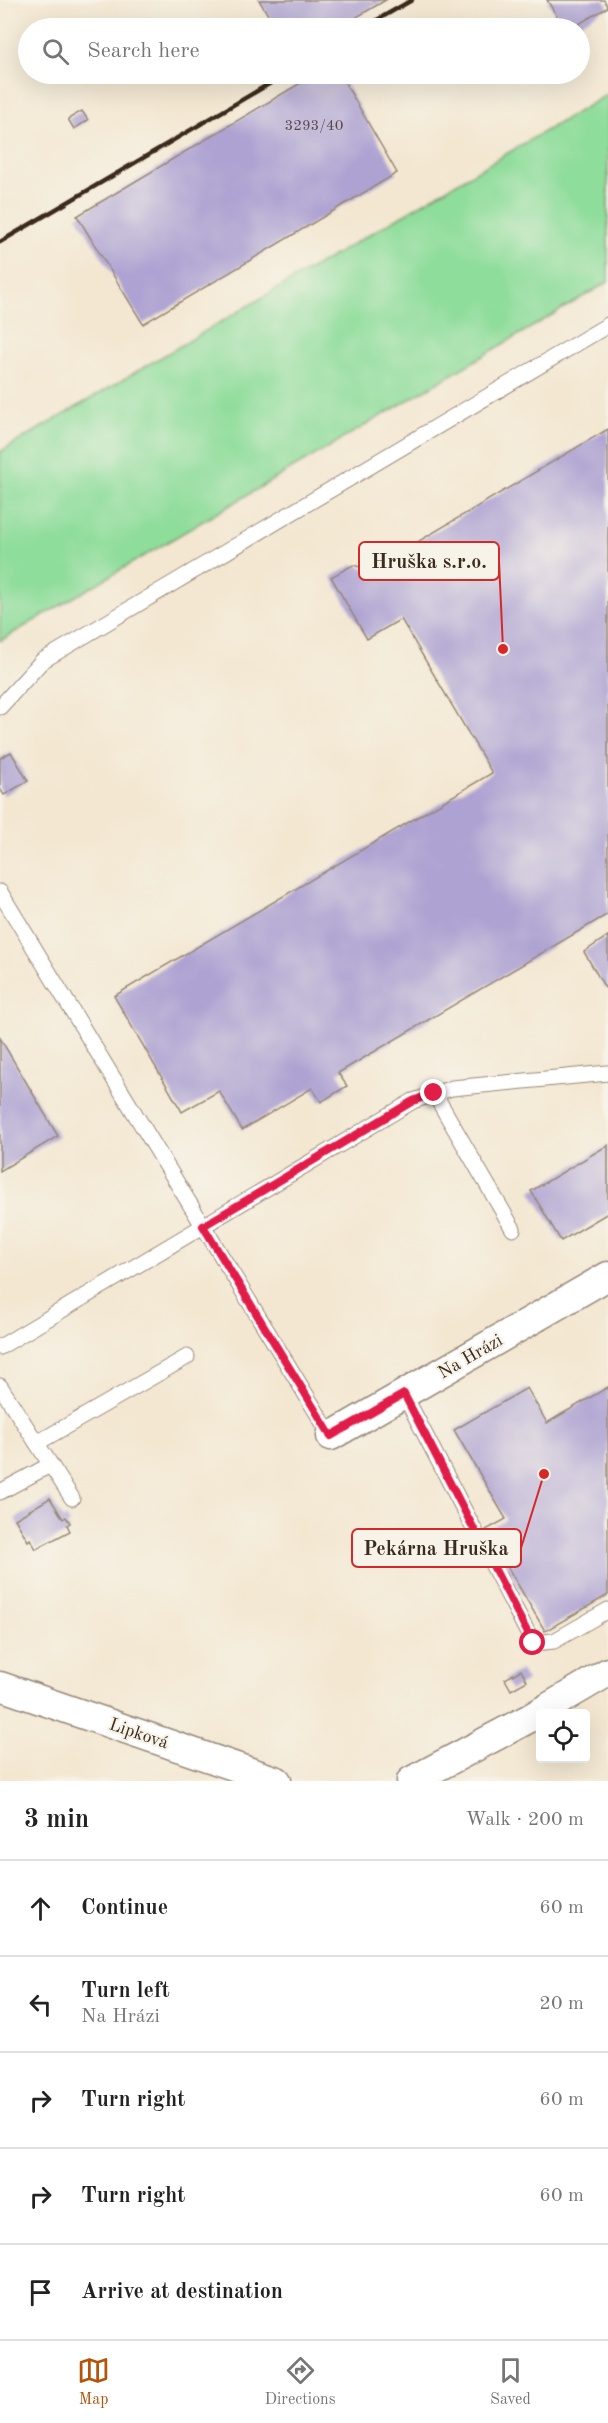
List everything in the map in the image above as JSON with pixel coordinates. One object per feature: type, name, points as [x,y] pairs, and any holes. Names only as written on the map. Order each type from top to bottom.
[{"type":"street","name":"Na Hrázi","points":[[331,1436],[608,1276]]},
{"type":"street","points":[[411,1781],[530,1718],[608,1672]]},
{"type":"street","name":"Lipková","points":[[0,1686],[277,1781]]},
{"type":"lane","points":[[0,707],[42,662],[608,325]]},
{"type":"lane","points":[[0,892],[331,1436]]},
{"type":"lane","points":[[0,1347],[413,1101],[452,1088],[608,1073]]},
{"type":"lane","points":[[434,1093],[513,1229]]},
{"type":"lane","points":[[37,1443],[187,1357]]},
{"type":"lane","points":[[0,1386],[72,1498]]},
{"type":"lane","points":[[404,1394],[533,1643],[554,1641],[608,1610]]},
{"type":"lane","points":[[0,1492],[50,1465]]},
{"type":"green space","points":[[608,94],[608,282],[0,641],[0,452]]},
{"type":"building","points":[[259,0],[386,0],[355,18],[270,18]]},
{"type":"building","points":[[547,0],[604,0],[608,7],[589,18],[558,18]]},
{"type":"building","points":[[299,84],[346,84],[397,173],[143,324],[77,216]]},
{"type":"building","points":[[82,111],[88,120],[74,129],[68,119]]},
{"type":"building","points":[[608,429],[608,914],[338,1073],[347,1086],[321,1102],[312,1088],[242,1130],[219,1091],[182,1112],[114,996],[492,773],[401,619],[367,639],[331,577],[353,565],[368,569],[372,553],[387,557],[397,549],[399,553]]},
{"type":"building","points":[[11,752],[28,781],[4,795],[0,789],[0,758]]},
{"type":"building","points":[[608,936],[608,986],[605,988],[584,952]]},
{"type":"building","points":[[0,1038],[58,1136],[0,1171]]},
{"type":"building","points":[[608,1145],[608,1213],[561,1241],[531,1191]]},
{"type":"building","points":[[608,1387],[608,1595],[545,1631],[486,1530],[506,1519],[454,1430],[527,1388],[547,1423]]},
{"type":"building","points":[[50,1498],[63,1519],[66,1517],[70,1523],[67,1525],[70,1531],[36,1549],[30,1539],[28,1541],[15,1519]]},
{"type":"building","points":[[521,1670],[527,1681],[511,1690],[505,1679]]},
{"type":"railway","points":[[380,18],[412,0]]},
{"type":"railway","points":[[0,242],[269,84]]},
{"type":"place","name":"Hruška s.r.o.","points":[[503,649]]},
{"type":"place","name":"Pekárna Hruška","points":[[544,1474]]},
{"type":"route","points":[[434,1093],[413,1101],[203,1226],[331,1436],[404,1394],[533,1643]]}]
